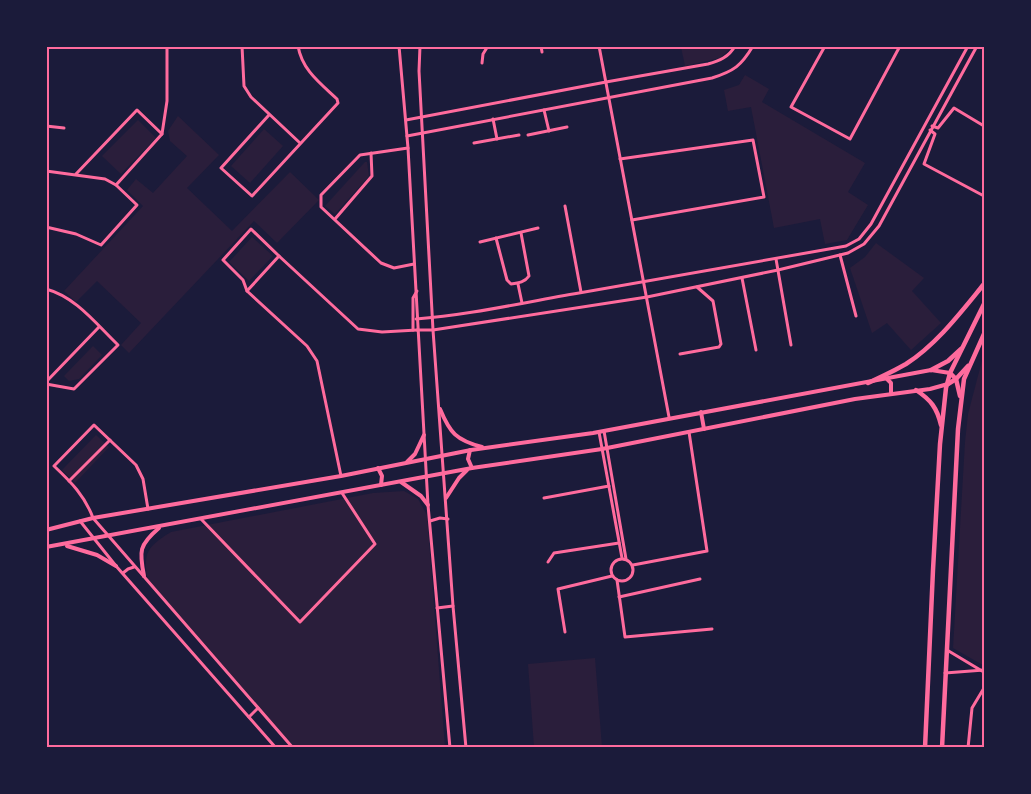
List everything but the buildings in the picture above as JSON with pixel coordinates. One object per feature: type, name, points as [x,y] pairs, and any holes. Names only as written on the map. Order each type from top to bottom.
[{"type":"main road","points":[[868,383],[906,364],[925,349],[954,320],[984,284]]},
{"type":"main road","points":[[925,747],[932,578],[942,432],[948,384],[950,373],[984,304]]},
{"type":"main road","points":[[946,747],[942,744],[946,650],[961,405],[964,380],[984,334]]},
{"type":"main road","points":[[46,530],[93,518],[341,476],[471,450],[602,431],[669,417],[868,383],[931,370],[948,361],[963,348]]},
{"type":"main road","points":[[46,547],[381,484],[605,448],[948,384],[972,362]]},
{"type":"main road","points":[[931,370],[950,373],[956,379],[961,405]]},
{"type":"main road","points":[[887,379],[891,383],[891,394]]},
{"type":"main road","points":[[916,390],[929,399],[937,409],[942,432]]},
{"type":"main road","points":[[440,409],[448,427],[456,437],[467,443],[486,448]]},
{"type":"main road","points":[[701,412],[704,429]]},
{"type":"main road","points":[[406,462],[415,454],[424,435]]},
{"type":"main road","points":[[471,450],[468,459],[471,468]]},
{"type":"main road","points":[[378,468],[382,476],[381,484]]},
{"type":"main road","points":[[446,498],[459,478],[471,468]]},
{"type":"main road","points":[[400,482],[421,496],[428,505]]},
{"type":"main road","points":[[144,576],[140,556],[142,547],[148,537],[161,527]]},
{"type":"main road","points":[[64,545],[97,555],[116,566]]},
{"type":"street","points":[[116,185],[162,134],[167,101],[167,46]]},
{"type":"street","points":[[242,46],[241,65],[244,86],[251,97],[300,143]]},
{"type":"street","points":[[269,115],[221,168],[252,196],[338,103],[338,99],[311,75],[300,60],[298,46]]},
{"type":"street","points":[[399,46],[408,148],[416,292],[415,330]]},
{"type":"street","points":[[420,46],[419,71],[432,318],[453,606],[466,747]]},
{"type":"street","points":[[482,63],[483,54],[488,46]]},
{"type":"street","points":[[541,46],[542,52]]},
{"type":"street","points":[[599,46],[669,417]]},
{"type":"street","points":[[406,120],[708,64],[721,60],[732,52],[735,46]]},
{"type":"street","points":[[407,136],[712,78],[729,73],[741,64],[753,46]]},
{"type":"street","points":[[825,46],[791,106],[849,139],[900,46]]},
{"type":"street","points":[[416,319],[645,283],[846,246],[859,239],[871,225],[968,46]]},
{"type":"street","points":[[341,476],[317,361],[307,346],[247,291],[243,280],[223,260],[251,229],[358,329],[382,332],[433,330],[647,297],[848,253],[864,244],[879,226],[977,46]]},
{"type":"street","points":[[932,126],[938,128],[954,108],[984,126]]},
{"type":"street","points":[[76,174],[137,110],[162,134]]},
{"type":"street","points":[[544,110],[549,131]]},
{"type":"street","points":[[493,119],[497,139]]},
{"type":"street","points":[[46,126],[64,128]]},
{"type":"street","points":[[528,135],[567,127]]},
{"type":"street","points":[[930,130],[935,134],[924,164],[984,196],[984,194]]},
{"type":"street","points":[[474,142],[519,135]]},
{"type":"street","points":[[620,159],[753,140],[764,197],[632,220]]},
{"type":"street","points":[[408,148],[360,155],[321,195],[321,207],[381,262],[394,268],[414,264]]},
{"type":"street","points":[[911,152],[916,155]]},
{"type":"street","points":[[335,220],[372,176],[371,153]]},
{"type":"street","points":[[46,171],[105,179],[116,185],[137,205],[101,245],[76,234],[46,227]]},
{"type":"street","points":[[565,206],[581,292]]},
{"type":"street","points":[[480,242],[538,228]]},
{"type":"street","points":[[496,238],[507,280],[511,284],[518,283],[529,276],[520,233]]},
{"type":"street","points":[[840,255],[856,316]]},
{"type":"street","points":[[247,291],[279,256]]},
{"type":"street","points":[[776,259],[791,345]]},
{"type":"street","points":[[742,278],[756,350]]},
{"type":"street","points":[[518,283],[522,303]]},
{"type":"street","points":[[680,354],[718,347],[721,344],[713,301],[697,287]]},
{"type":"street","points":[[46,289],[59,292],[76,304],[118,345],[74,390],[46,383],[99,327]]},
{"type":"street","points":[[416,292],[413,298],[428,505],[450,747]]},
{"type":"street","points":[[148,509],[143,479],[136,465],[94,425],[54,466],[88,503],[93,518],[134,567],[293,747]]},
{"type":"street","points":[[602,431],[626,559]]},
{"type":"street","points":[[633,565],[707,551],[690,432]]},
{"type":"street","points":[[69,481],[110,440]]},
{"type":"street","points":[[605,448],[621,558]]},
{"type":"street","points":[[544,498],[609,486]]},
{"type":"street","points":[[201,519],[300,622],[375,544],[342,493]]},
{"type":"street","points":[[430,521],[440,518],[448,519]]},
{"type":"street","points":[[80,521],[116,566],[276,747]]},
{"type":"street","points":[[548,562],[554,553],[619,543]]},
{"type":"street","points":[[621,558],[633,565],[632,576],[628,580],[617,580],[612,576],[611,567],[621,558]]},
{"type":"street","points":[[123,574],[128,568],[134,567]]},
{"type":"street","points":[[565,632],[558,589],[612,576]]},
{"type":"street","points":[[619,597],[700,579]]},
{"type":"street","points":[[617,580],[625,637],[712,629]]},
{"type":"street","points":[[437,608],[453,606]]},
{"type":"street","points":[[946,650],[983,670]]},
{"type":"street","points":[[945,673],[983,670]]},
{"type":"street","points":[[968,747],[972,708],[984,688]]},
{"type":"street","points":[[249,717],[258,708]]},
{"type":"shaded area","points":[[681,47],[732,47],[720,58],[685,66]]},
{"type":"shaded area","points":[[745,75],[769,89],[762,102],[865,163],[848,192],[868,205],[847,240],[825,244],[820,219],[774,228],[751,107],[728,111],[724,90],[739,85]]},
{"type":"shaded area","points":[[178,116],[219,155],[187,188],[232,231],[290,172],[319,200],[277,243],[254,221],[129,353],[121,345],[141,323],[97,281],[76,302],[64,291],[143,206],[127,190],[136,179],[153,193],[187,156],[170,141],[168,131]]},
{"type":"shaded area","points":[[138,120],[156,138],[121,174],[102,156]]},
{"type":"shaded area","points":[[264,129],[283,146],[250,183],[231,166]]},
{"type":"shaded area","points":[[367,162],[369,176],[335,214],[325,206]]},
{"type":"shaded area","points":[[252,237],[273,256],[249,281],[229,262]]},
{"type":"shaded area","points":[[876,243],[924,278],[912,291],[941,323],[911,350],[887,323],[872,333],[850,268],[865,257]]},
{"type":"shaded area","points":[[93,346],[102,355],[79,379],[69,381],[64,376]]},
{"type":"shaded area","points":[[984,353],[984,664],[981,664],[953,648],[965,442],[968,414]]},
{"type":"shaded area","points":[[96,435],[109,447],[75,483],[62,470]]},
{"type":"shaded area","points":[[404,491],[418,499],[427,515],[445,747],[292,747],[148,581],[146,564],[149,551],[152,546],[171,532],[373,493]]},
{"type":"shaded area","points":[[595,658],[602,747],[534,747],[528,664]]}]
